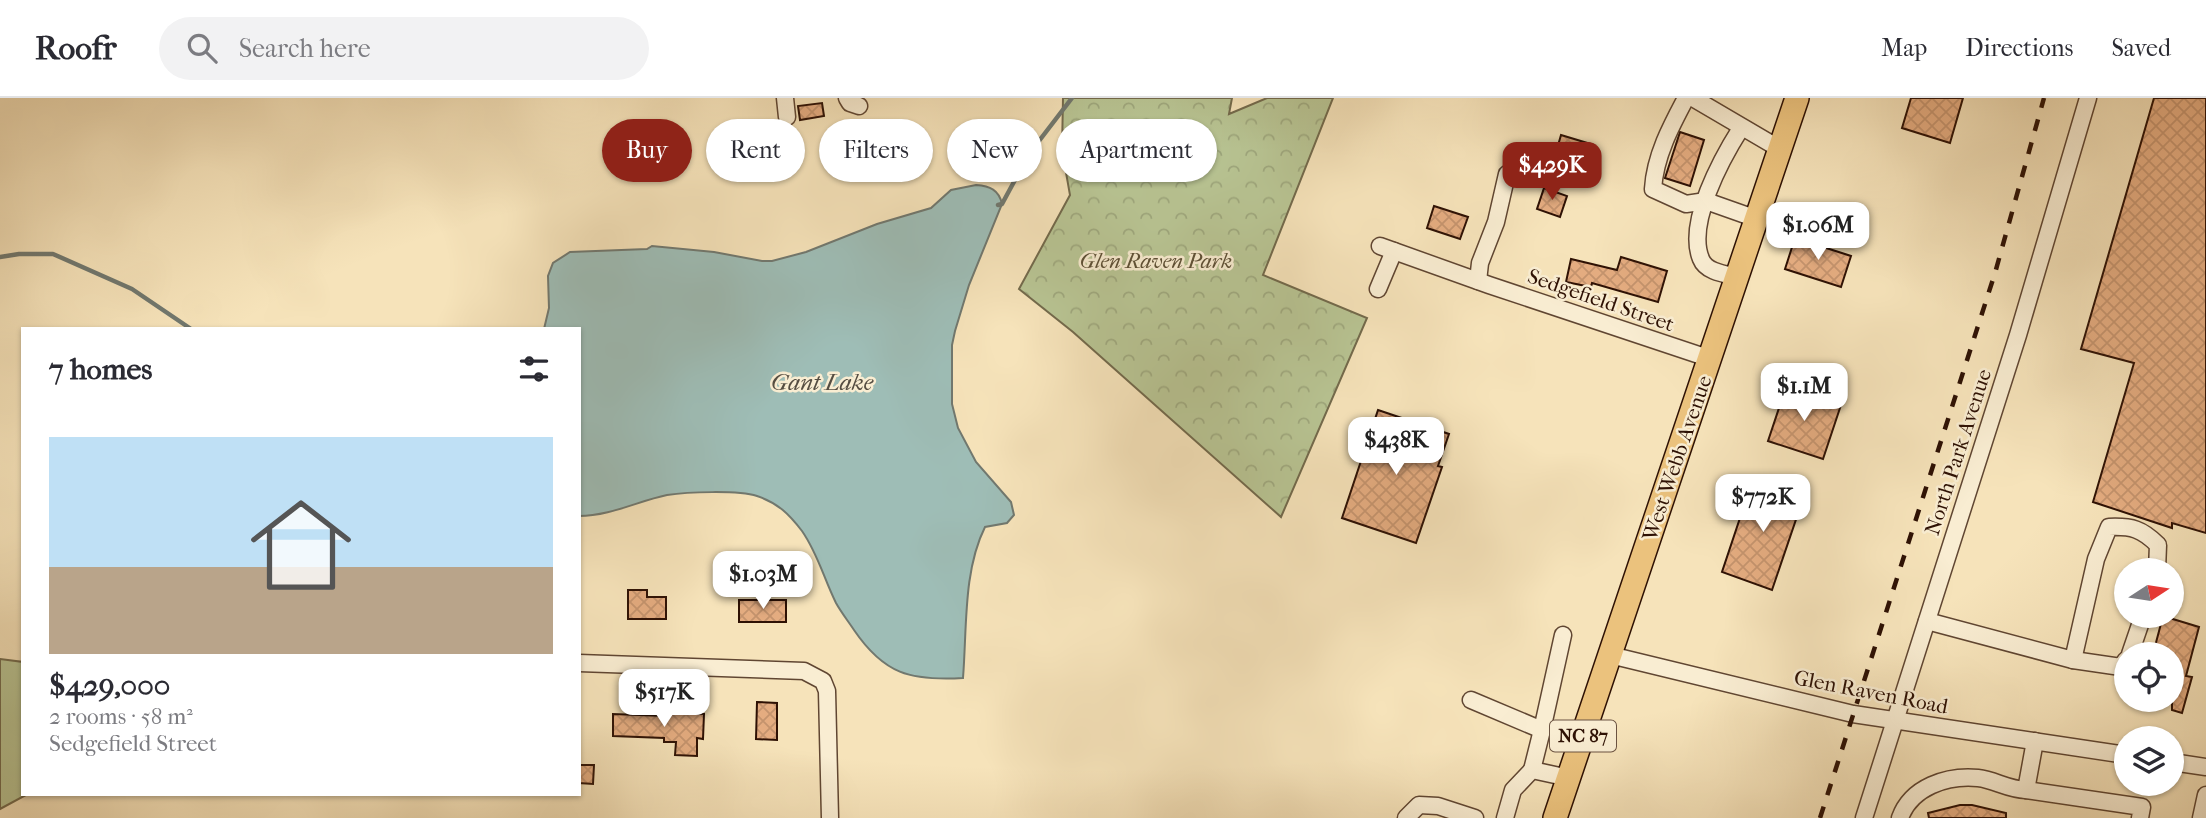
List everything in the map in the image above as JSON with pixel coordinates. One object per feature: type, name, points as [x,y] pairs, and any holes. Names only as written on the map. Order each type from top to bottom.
[{"type":"highway","name":"West Webb Avenue","points":[[1555,818],[1797,98]]},
{"type":"street","points":[[785,98],[787,117]]},
{"type":"street","points":[[1686,98],[1667,136],[1654,172],[1653,188],[1686,204],[1706,201],[1757,219]]},
{"type":"street","points":[[1693,98],[1780,149]]},
{"type":"street","name":"North Park Avenue","points":[[1864,818],[2061,196],[2088,98]]},
{"type":"street","points":[[1738,277],[1710,270],[1701,260],[1697,229],[1726,152],[1741,128]]},
{"type":"street","points":[[1478,282],[1480,263],[1496,222],[1507,174]]},
{"type":"street","name":"Sedgefield Street","points":[[1378,289],[1387,248],[1478,282],[1711,359]]},
{"type":"street","points":[[2073,660],[2096,559],[2109,527],[2122,526],[2145,532],[2158,545],[2157,558]]},
{"type":"street","points":[[1927,621],[2073,660],[2114,666]]},
{"type":"street","points":[[1505,818],[1513,790],[1532,770],[1563,635]]},
{"type":"street","name":"Glen Raven Road","points":[[1610,654],[1853,714],[2114,753]]},
{"type":"street","points":[[581,663],[804,671],[823,681],[827,691],[830,818]]},
{"type":"street","points":[[1471,700],[1542,730]]},
{"type":"street","points":[[2026,790],[2035,741]]},
{"type":"street","points":[[2184,764],[2204,767],[2206,749]]},
{"type":"street","points":[[1532,770],[1569,778]]},
{"type":"street","points":[[1900,818],[1913,796],[1922,789],[1950,779],[1981,778],[2006,788],[2142,807],[2140,818]]},
{"type":"street","points":[[2202,818],[2206,795]]},
{"type":"street","points":[[1406,818],[1419,804],[1438,806],[1475,818]]},
{"type":"green space","name":"Glen Raven Park","points":[[1063,98],[1232,98],[1229,114],[1267,98],[1333,98],[1263,275],[1367,318],[1281,517],[1073,332],[1019,289],[1070,195],[1068,182],[1217,182],[1217,119],[1063,119]]},
{"type":"green space","points":[[0,659],[21,662],[21,796],[24,796],[0,809]]},
{"type":"water","name":"Gant Lake","points":[[976,185],[986,186],[999,195],[1002,204],[969,285],[955,331],[952,345],[952,404],[958,428],[976,462],[1011,502],[1014,515],[1007,523],[985,527],[978,544],[969,581],[963,678],[913,676],[900,672],[876,656],[865,645],[838,606],[802,531],[782,510],[757,496],[712,492],[667,495],[602,514],[581,516],[581,327],[544,327],[549,308],[548,276],[553,263],[570,252],[647,249],[652,246],[772,261],[806,252],[877,224],[931,208],[951,190]]},
{"type":"building","points":[[1911,98],[1963,98],[1950,143],[1902,128]]},
{"type":"building","points":[[2154,98],[2206,98],[2206,533],[2172,523],[2172,528],[2093,502],[2134,363],[2081,349]]},
{"type":"building","points":[[822,103],[824,116],[800,119],[798,106]]},
{"type":"building","points":[[1680,132],[1704,140],[1690,186],[1665,178]]},
{"type":"building","points":[[1561,135],[1594,145],[1589,166],[1555,156]]},
{"type":"building","points":[[1544,188],[1567,196],[1560,217],[1537,209]]},
{"type":"building","points":[[1434,206],[1468,217],[1460,239],[1427,228]]},
{"type":"building","points":[[1795,238],[1851,256],[1841,287],[1785,269]]},
{"type":"building","points":[[1621,257],[1667,271],[1658,302],[1592,283],[1591,287],[1566,282],[1571,259],[1617,270]]},
{"type":"building","points":[[1786,387],[1841,405],[1823,459],[1768,441]]},
{"type":"building","points":[[1378,410],[1449,434],[1438,466],[1442,467],[1416,543],[1342,518]]},
{"type":"building","points":[[1753,479],[1804,496],[1772,590],[1722,572]]},
{"type":"building","points":[[628,590],[647,590],[647,597],[666,597],[666,619],[628,619]]},
{"type":"building","points":[[739,600],[786,600],[786,622],[739,622]]},
{"type":"building","points":[[2184,622],[2199,627],[2186,676],[2192,677],[2184,706],[2184,642],[2156,642],[2160,628],[2184,628]]},
{"type":"building","points":[[757,702],[777,703],[777,740],[756,739]]},
{"type":"building","points":[[665,712],[704,714],[703,739],[697,738],[697,756],[675,755],[676,742],[664,742],[664,738],[613,736],[613,714],[665,716]]},
{"type":"building","points":[[581,765],[594,765],[593,784],[581,783]]},
{"type":"building","points":[[1960,805],[2006,813],[2006,818],[1929,818],[1928,813]]},
{"type":"waterway","points":[[998,205],[1002,204],[1029,154],[1072,98]]},
{"type":"waterway","points":[[0,257],[53,254],[132,289],[188,327]]},
{"type":"railway","points":[[1820,818],[1995,273],[2044,98]]}]
